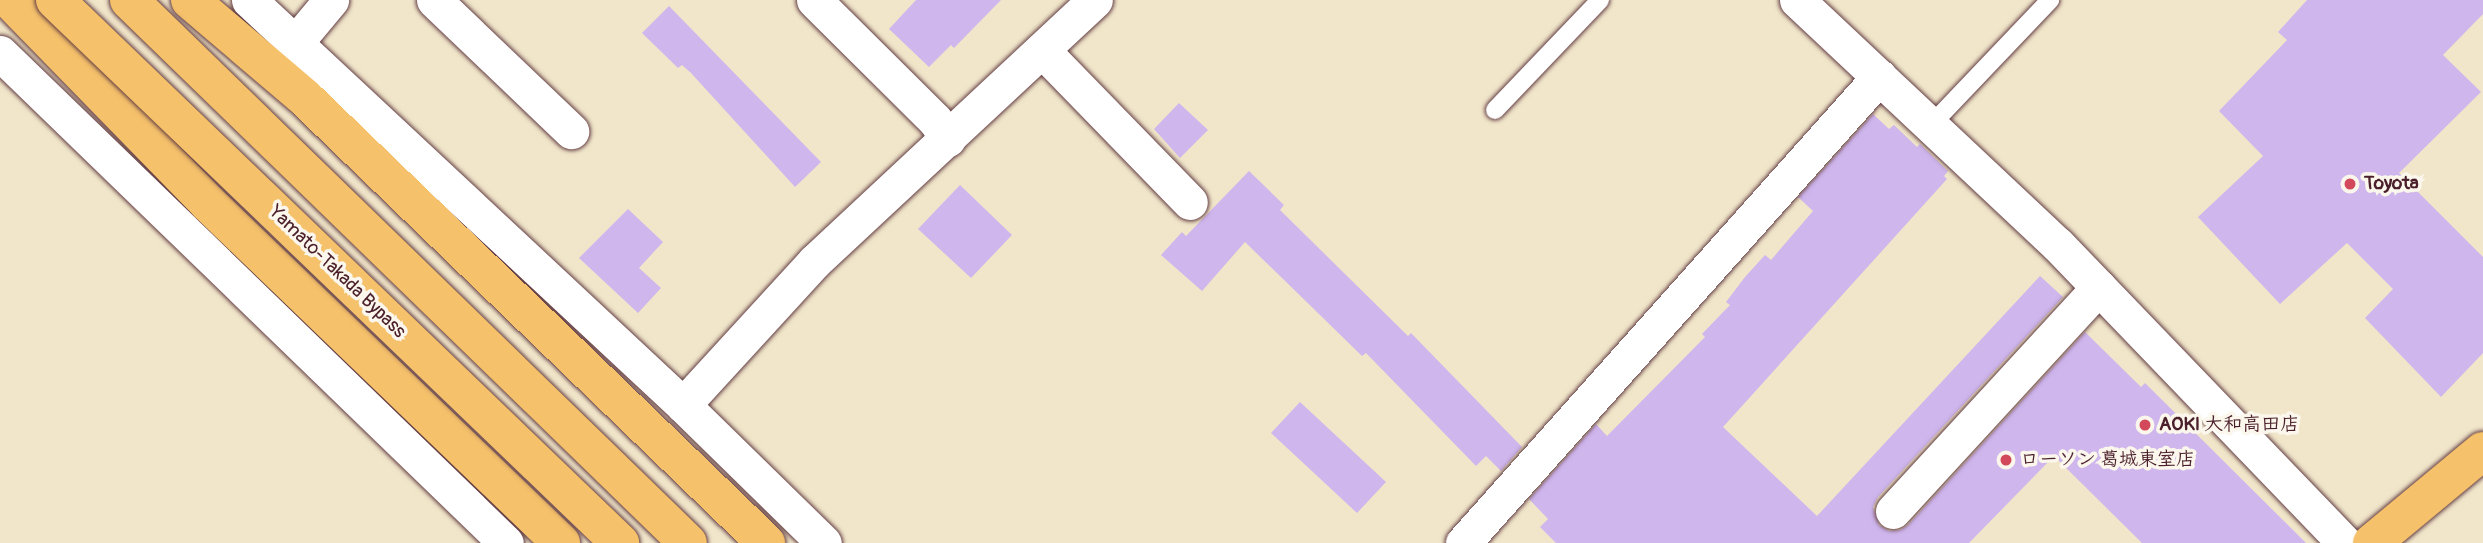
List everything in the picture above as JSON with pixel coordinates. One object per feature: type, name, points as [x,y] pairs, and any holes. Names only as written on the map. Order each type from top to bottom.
[{"type":"highway","points":[[10,0],[208,203],[550,532]]},
{"type":"highway","name":"Yamato-Takada Bypass","points":[[55,0],[620,543]]},
{"type":"highway","points":[[129,0],[688,543]]},
{"type":"highway","points":[[190,0],[305,98],[766,543]]},
{"type":"highway","points":[[2372,543],[2483,451]]},
{"type":"street","points":[[249,0],[683,405],[824,543]]},
{"type":"street","points":[[296,42],[331,0]]},
{"type":"street","points":[[434,0],[571,131]]},
{"type":"street","points":[[814,0],[935,120],[948,139]]},
{"type":"street","points":[[683,405],[814,262],[1095,0]]},
{"type":"street","points":[[1797,0],[2099,287],[2345,543]]},
{"type":"street","points":[[1042,50],[1190,202]]},
{"type":"street","points":[[0,52],[506,543]]},
{"type":"street","points":[[1463,543],[1879,77]]},
{"type":"street","points":[[1893,511],[2099,287]]},
{"type":"lane","points":[[1495,110],[1600,0]]},
{"type":"lane","points":[[1931,125],[2050,0]]},
{"type":"building","points":[[916,0],[1001,0],[954,48],[951,45],[929,67],[889,29]]},
{"type":"building","points":[[2307,0],[2483,0],[2483,14],[2443,55],[2481,92],[2399,173],[2483,257],[2483,353],[2441,397],[2365,318],[2393,289],[2347,243],[2280,304],[2198,217],[2263,156],[2219,111],[2287,40],[2278,32]]},
{"type":"building","points":[[669,6],[821,162],[795,187],[691,73],[682,65],[678,68],[642,33]]},
{"type":"building","points":[[1179,103],[1208,130],[1180,158],[1154,129]]},
{"type":"building","points":[[1873,114],[1889,129],[1894,125],[1917,147],[1920,144],[1948,171],[1944,176],[1947,179],[1723,427],[1817,516],[2040,276],[2063,297],[1878,497],[1873,507],[1879,525],[1889,531],[1900,530],[1908,525],[2085,332],[2141,387],[2145,383],[2306,543],[2142,543],[2054,456],[1969,543],[1556,543],[1540,527],[1548,519],[1529,499],[1596,424],[1607,436],[1705,337],[1702,334],[1730,305],[1726,302],[1745,277],[1765,255],[1771,260],[1813,211],[1798,197]]},
{"type":"building","points":[[1249,171],[1284,205],[1280,210],[1408,336],[1411,333],[1522,447],[1501,471],[1486,456],[1476,466],[1366,353],[1362,356],[1245,242],[1202,291],[1161,255],[1182,232],[1186,236]]},
{"type":"building","points":[[960,185],[1012,235],[971,278],[918,229]]},
{"type":"building","points":[[628,209],[663,242],[639,268],[661,288],[638,313],[579,258]]},
{"type":"building","points":[[1300,402],[1386,482],[1357,513],[1271,433]]},
{"type":"place","name":"Toyota","points":[[2350,184]]},
{"type":"place","name":"AOKI 大和高田店","points":[[2145,425]]},
{"type":"place","name":"ローソン 葛城東室店","points":[[2006,460]]}]
